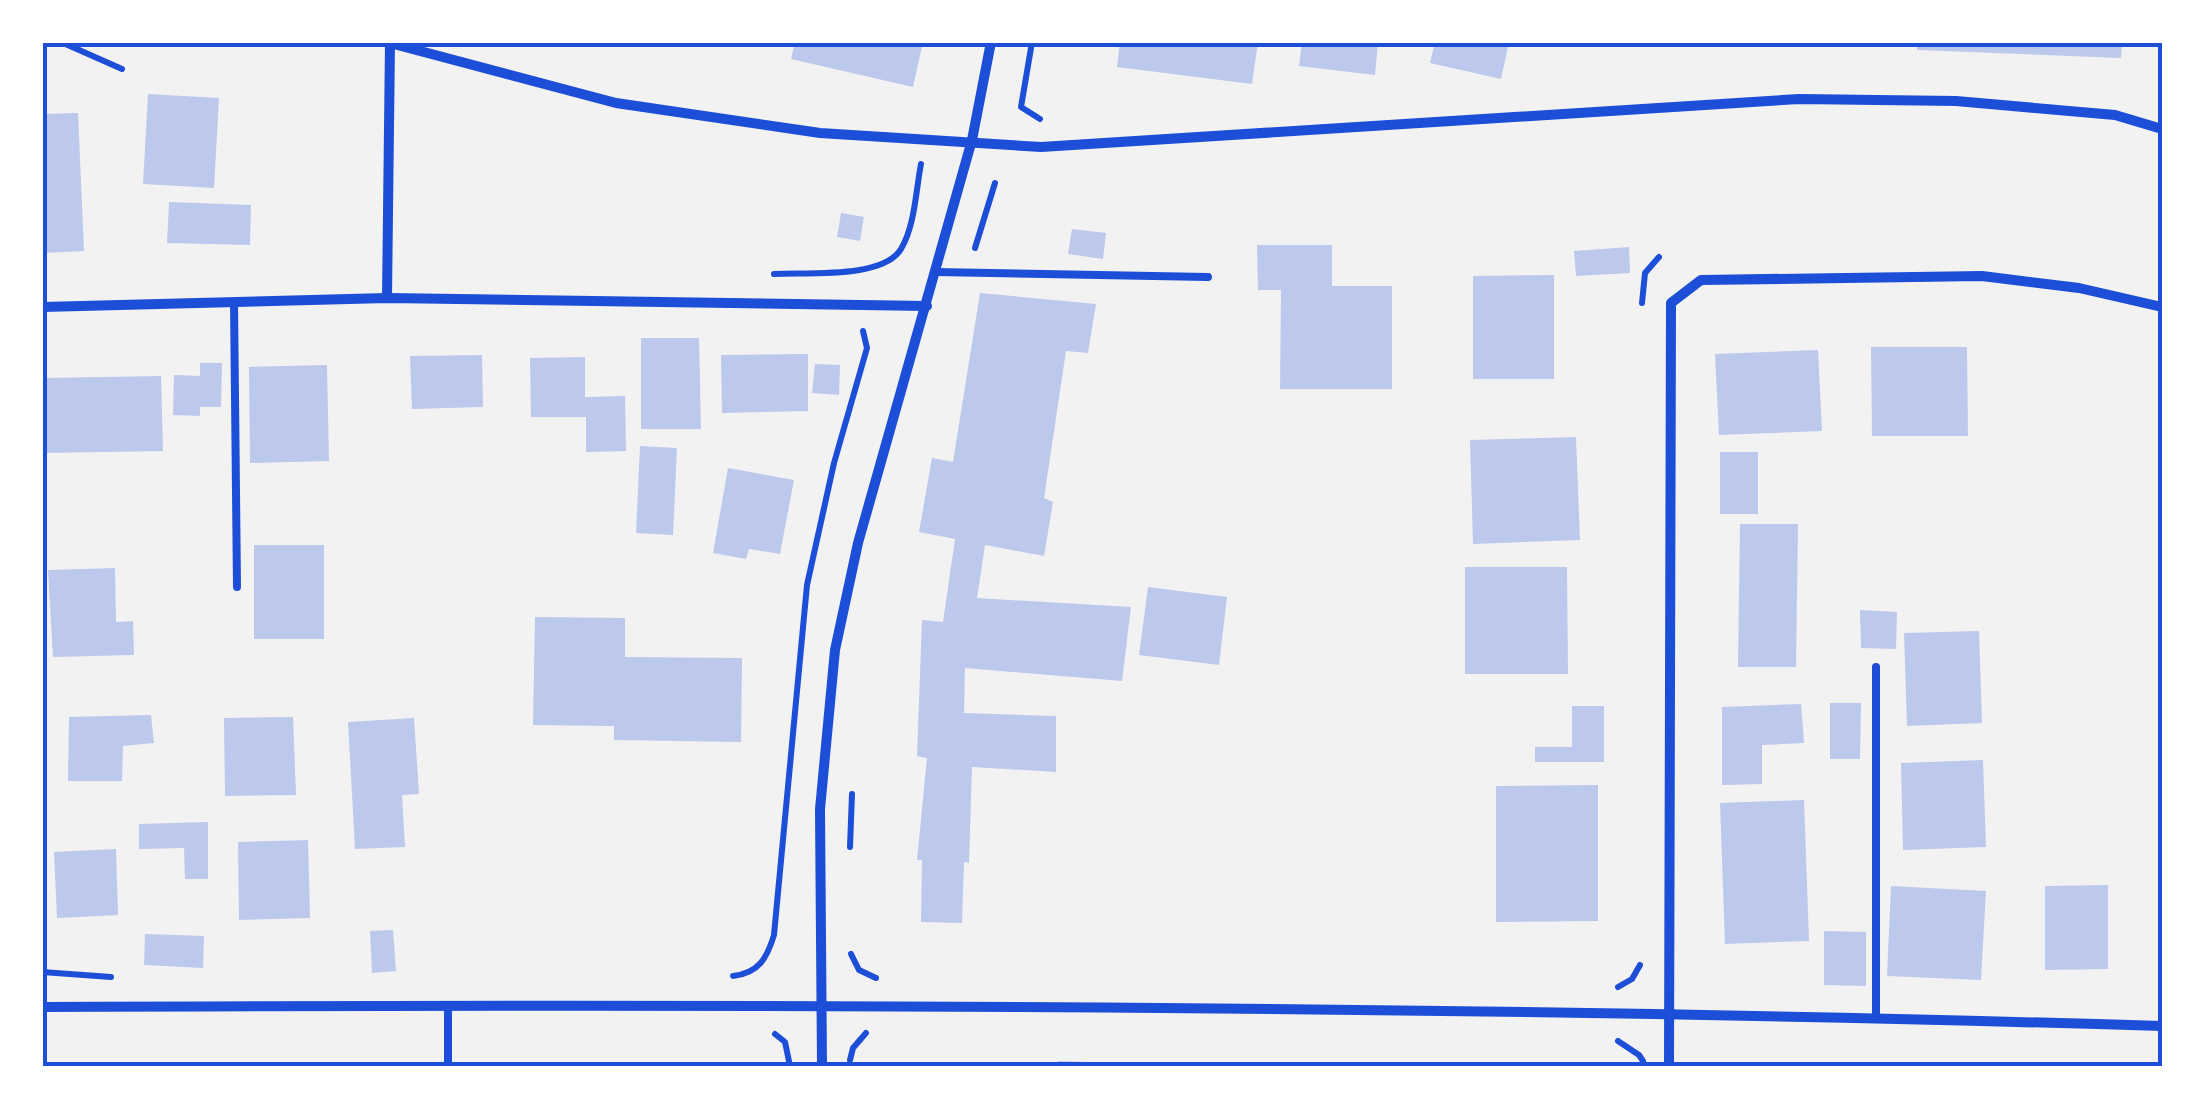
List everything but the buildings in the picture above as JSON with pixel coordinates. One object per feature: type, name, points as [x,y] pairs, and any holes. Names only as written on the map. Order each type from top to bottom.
[{"type":"street","points":[[822,1066],[820,808],[835,650],[862,527],[972,140],[991,42]]},
{"type":"street","points":[[387,298],[390,43],[616,103],[820,133],[1041,147],[1798,100],[1976,103],[2115,115],[2162,129]]},
{"type":"street","points":[[1669,1066],[1672,303],[1701,280],[1982,276],[2079,288],[2162,307]]},
{"type":"street","points":[[42,307],[387,298],[927,306]]},
{"type":"street","points":[[42,1006],[820,1005],[1668,1012],[2162,1026]]},
{"type":"lane","points":[[936,272],[1208,277]]},
{"type":"lane","points":[[234,302],[237,586]]},
{"type":"lane","points":[[1876,667],[1876,1018]]},
{"type":"lane","points":[[448,1005],[448,1066]]},
{"type":"path","points":[[61,42],[122,68]]},
{"type":"path","points":[[770,274],[866,270],[890,261],[905,240],[921,162]]},
{"type":"path","points":[[967,273],[995,183]]},
{"type":"path","points":[[1642,307],[1645,273],[1659,257]]},
{"type":"path","points":[[722,976],[753,972],[766,956],[774,935],[807,586],[834,463],[867,348],[866,334],[857,324]]},
{"type":"path","points":[[850,865],[852,781]]},
{"type":"path","points":[[851,939],[851,958],[859,970],[874,978],[894,978]]},
{"type":"path","points":[[1609,988],[1632,980],[1640,969],[1642,951]]},
{"type":"path","points":[[42,972],[115,977]]},
{"type":"path","points":[[850,1066],[853,1048],[866,1033],[875,1031]]}]
